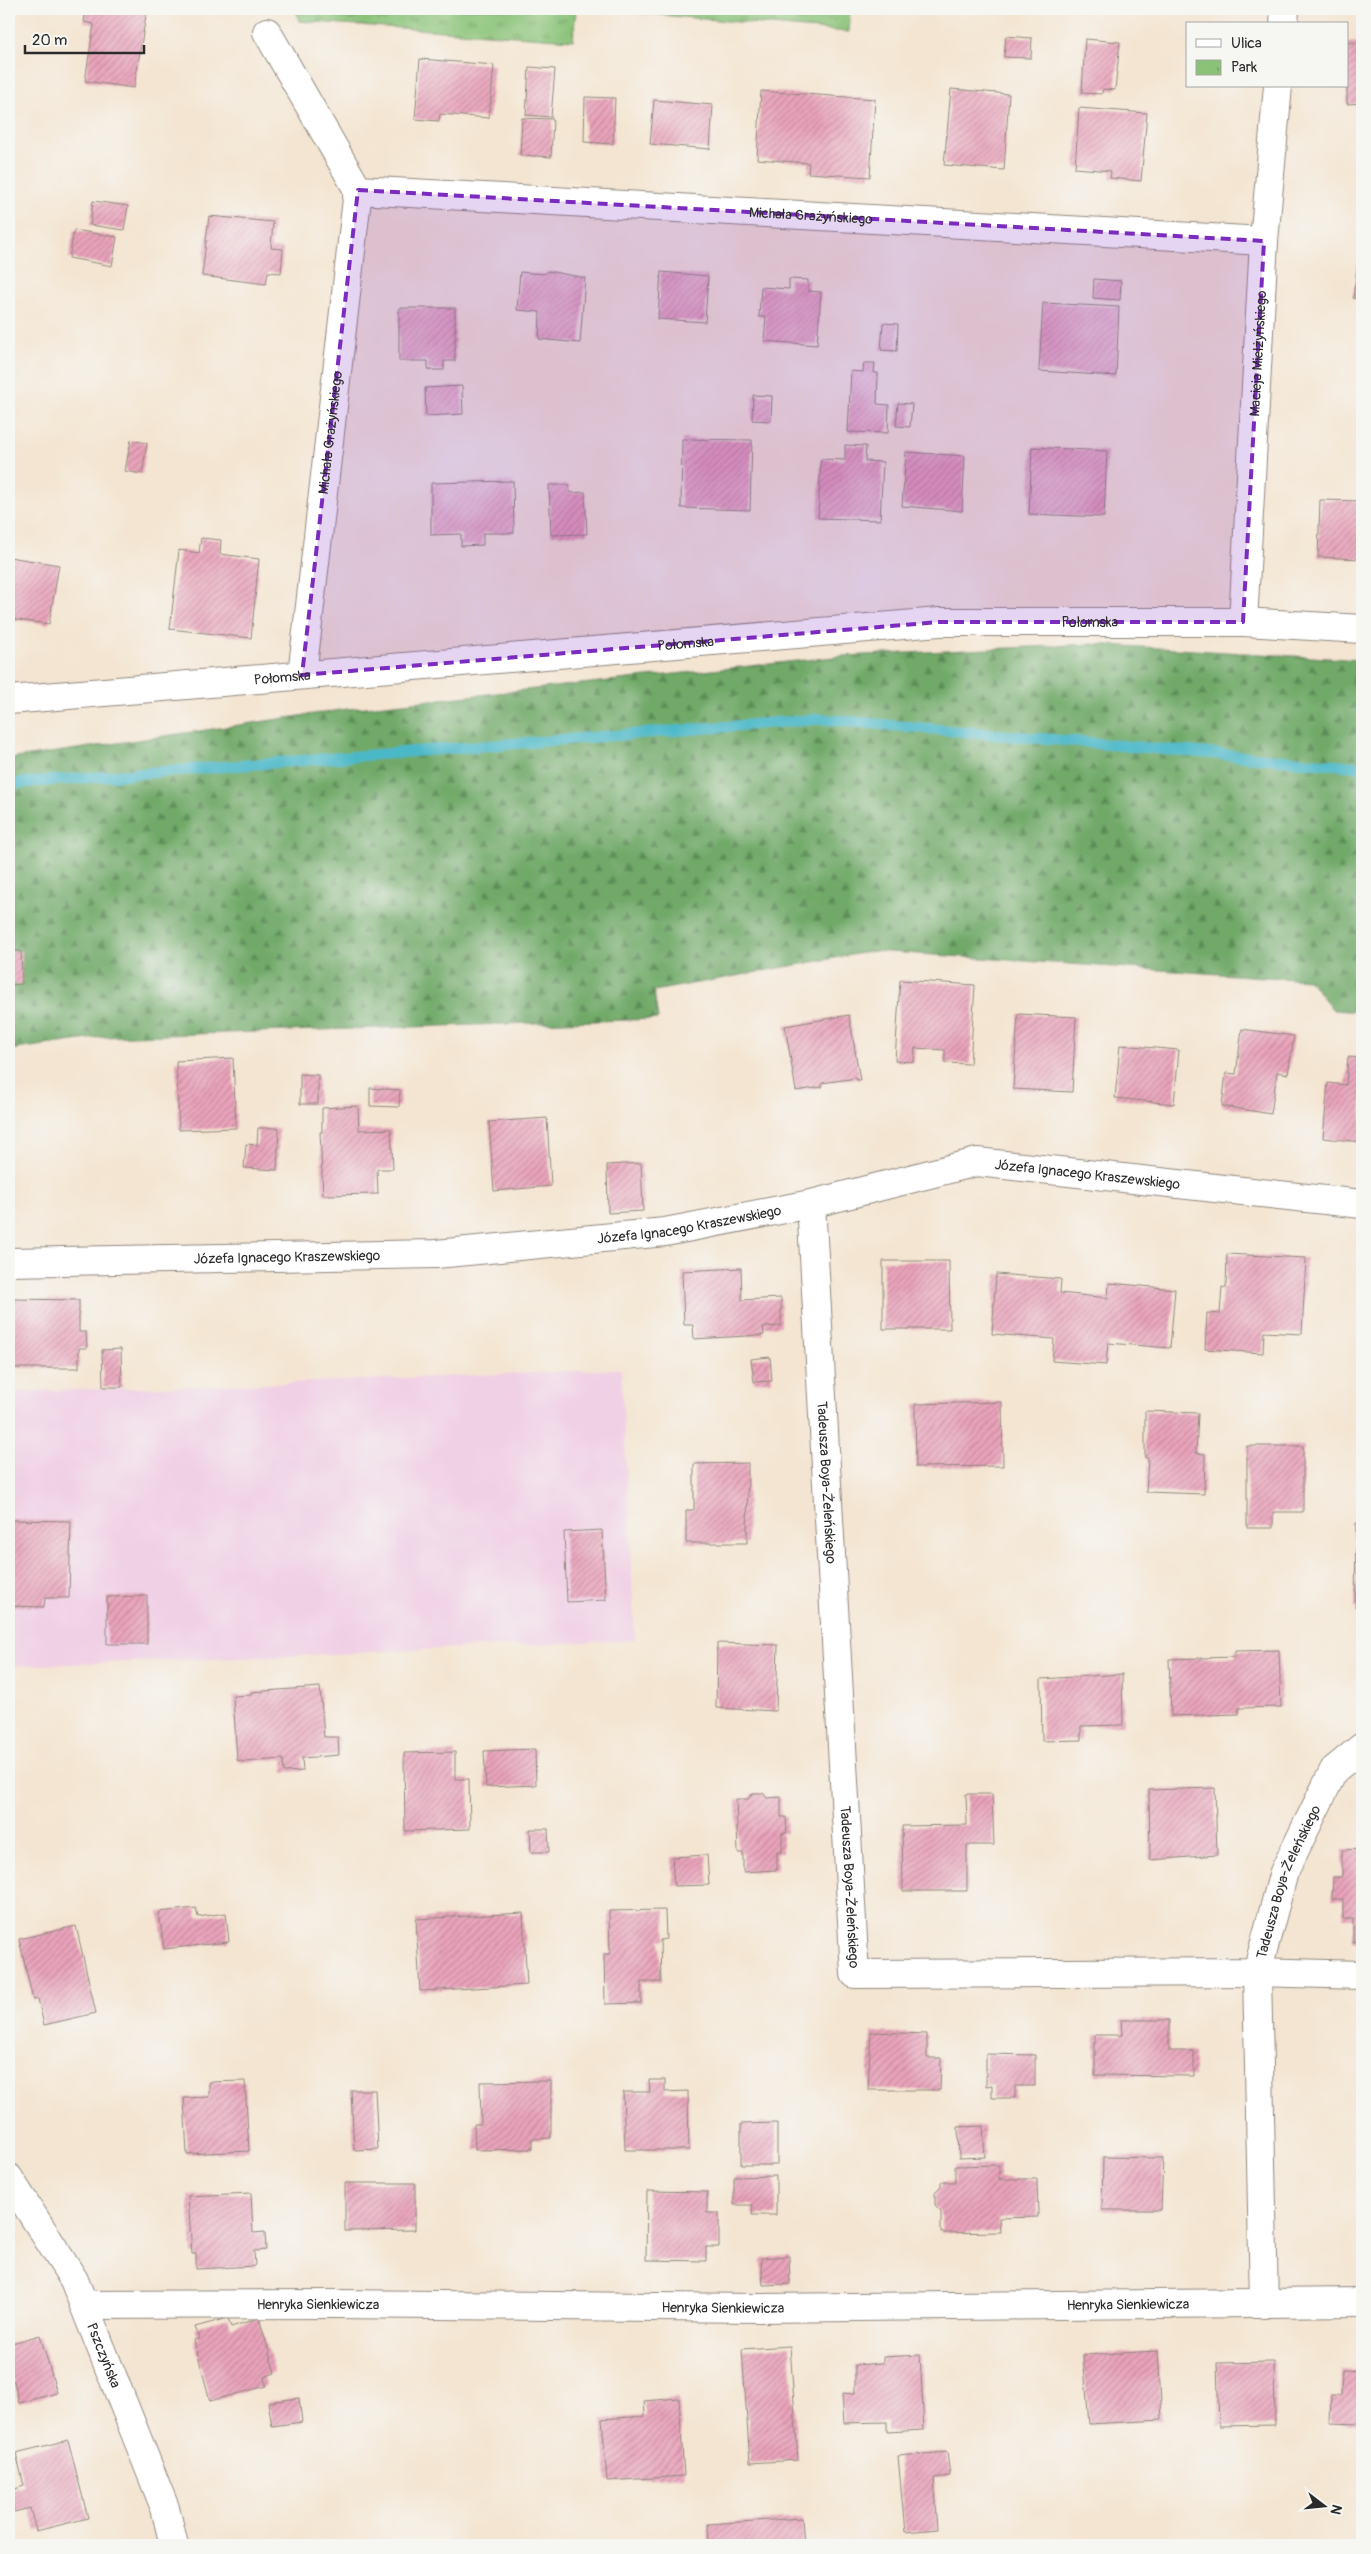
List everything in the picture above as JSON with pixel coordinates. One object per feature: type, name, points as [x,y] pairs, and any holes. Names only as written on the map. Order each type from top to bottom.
[{"type":"street","points":[[1284,22],[1285,9]]},
{"type":"street","points":[[267,32],[358,190]]},
{"type":"street","name":"Macieja Mielżyńskiego","points":[[1243,622],[1264,241],[1278,88]]},
{"type":"street","name":"Michała Grażyńskiego","points":[[302,675],[358,190],[1264,241]]},
{"type":"street","name":"Połomska","points":[[9,700],[939,622],[1243,622],[1362,629]]},
{"type":"street","name":"Józefa Ignacego Kraszewskiego","points":[[9,1262],[436,1254],[665,1232],[811,1204],[977,1162],[1362,1204]]},
{"type":"street","name":"Tadeusza Boya-Żeleńskiego","points":[[811,1204],[855,1974],[1257,1972],[1284,1872],[1334,1770],[1362,1747]]},
{"type":"street","points":[[1264,2304],[1257,1972],[1362,1976]]},
{"type":"street","name":"Pszczyńska","points":[[9,2178],[74,2280],[165,2508],[174,2545]]},
{"type":"street","name":"Henryka Sienkiewicza","points":[[84,2305],[334,2304],[758,2308],[1362,2302]]},
{"type":"highlighted area","points":[[358,190],[1264,241],[1243,622],[939,622],[302,675]]},
{"type":"shaded area","points":[[621,1369],[635,1640],[221,1659],[9,1666],[9,1392],[291,1383]]},
{"type":"green space","points":[[296,9],[576,9],[573,40],[299,21]]},
{"type":"green space","points":[[594,9],[850,9],[849,32]]},
{"type":"green space","points":[[1092,644],[1362,660],[1362,1012],[1333,1010],[1309,980],[873,951],[654,991],[658,1019],[103,1037],[9,1050],[9,759],[347,709],[843,656]]},
{"type":"building","points":[[86,9],[147,9],[134,88],[85,81],[94,24],[84,22]]},
{"type":"building","points":[[1006,36],[1032,38],[1031,58],[1004,57]]},
{"type":"building","points":[[1085,39],[1120,42],[1115,90],[1103,89],[1102,94],[1082,93]]},
{"type":"building","points":[[1362,42],[1362,103],[1347,104],[1348,43]]},
{"type":"building","points":[[420,59],[494,65],[489,118],[440,114],[439,121],[415,119]]},
{"type":"building","points":[[529,67],[555,69],[551,117],[526,115]]},
{"type":"building","points":[[951,89],[1009,94],[1004,170],[944,165]]},
{"type":"building","points":[[761,91],[875,99],[870,177],[808,173],[809,163],[757,159]]},
{"type":"building","points":[[585,97],[615,98],[613,144],[584,142]]},
{"type":"building","points":[[654,100],[713,105],[710,149],[650,144]]},
{"type":"building","points":[[1079,108],[1147,113],[1141,181],[1110,178],[1111,171],[1075,168]]},
{"type":"building","points":[[522,118],[553,119],[551,157],[520,155]]},
{"type":"building","points":[[93,201],[128,206],[124,230],[90,225]]},
{"type":"building","points":[[209,216],[273,222],[271,248],[283,249],[281,273],[268,272],[266,284],[202,276]]},
{"type":"building","points":[[74,230],[117,237],[112,266],[69,258]]},
{"type":"building","points":[[1358,262],[1362,263],[1362,300],[1353,298]]},
{"type":"building","points":[[548,271],[585,278],[580,343],[539,339],[540,312],[517,310],[520,272],[544,274]]},
{"type":"building","points":[[661,272],[708,276],[705,322],[658,319]]},
{"type":"building","points":[[789,279],[808,280],[808,291],[821,292],[817,345],[764,341],[766,317],[759,317],[761,287],[789,289]]},
{"type":"building","points":[[1094,279],[1121,281],[1120,300],[1093,298]]},
{"type":"building","points":[[1043,303],[1119,307],[1116,376],[1039,371]]},
{"type":"building","points":[[399,308],[455,308],[455,361],[444,361],[444,370],[428,370],[428,361],[399,361]]},
{"type":"building","points":[[883,323],[898,324],[897,351],[881,350]]},
{"type":"building","points":[[864,363],[875,363],[874,373],[878,373],[877,404],[889,405],[888,433],[848,432],[851,371],[863,372]]},
{"type":"building","points":[[462,386],[463,414],[426,416],[425,388]]},
{"type":"building","points":[[753,395],[772,396],[771,421],[752,420]]},
{"type":"building","points":[[898,403],[912,404],[910,427],[896,426]]},
{"type":"building","points":[[682,439],[752,440],[750,510],[681,508]]},
{"type":"building","points":[[131,440],[147,443],[142,474],[125,471]]},
{"type":"building","points":[[845,445],[866,446],[865,461],[883,462],[880,520],[818,518],[821,459],[845,460]]},
{"type":"building","points":[[1032,447],[1107,451],[1104,517],[1029,514]]},
{"type":"building","points":[[906,452],[965,456],[962,511],[902,506]]},
{"type":"building","points":[[513,481],[514,533],[483,533],[483,545],[461,546],[461,534],[431,535],[431,483]]},
{"type":"building","points":[[549,485],[569,485],[570,493],[585,492],[587,534],[551,535]]},
{"type":"building","points":[[1320,500],[1362,501],[1362,559],[1318,557]]},
{"type":"building","points":[[201,538],[221,540],[220,554],[259,559],[251,638],[170,629],[179,550],[199,553]]},
{"type":"building","points":[[9,557],[59,565],[49,624],[9,619]]},
{"type":"building","points":[[9,951],[21,951],[22,984],[9,985]]},
{"type":"building","points":[[900,980],[975,985],[970,1064],[945,1063],[945,1050],[915,1048],[914,1062],[895,1061]]},
{"type":"building","points":[[1018,1014],[1076,1017],[1072,1092],[1013,1089]]},
{"type":"building","points":[[849,1015],[860,1080],[856,1078],[822,1083],[822,1087],[796,1091],[785,1026]]},
{"type":"building","points":[[1242,1029],[1294,1036],[1288,1074],[1277,1072],[1271,1114],[1222,1106],[1226,1073],[1236,1074]]},
{"type":"building","points":[[1120,1045],[1179,1050],[1174,1104],[1115,1098]]},
{"type":"building","points":[[1348,1057],[1362,1058],[1362,1142],[1323,1138],[1328,1083],[1346,1085]]},
{"type":"building","points":[[233,1058],[236,1128],[179,1130],[176,1061]]},
{"type":"building","points":[[300,1074],[318,1075],[318,1104],[300,1104]]},
{"type":"building","points":[[370,1088],[400,1090],[399,1107],[370,1106]]},
{"type":"building","points":[[358,1106],[359,1130],[391,1129],[393,1169],[377,1169],[378,1194],[323,1195],[320,1132],[322,1132],[322,1108]]},
{"type":"building","points":[[547,1118],[551,1186],[494,1191],[489,1122]]},
{"type":"building","points":[[258,1128],[279,1128],[277,1170],[244,1168],[246,1144],[257,1145]]},
{"type":"building","points":[[641,1163],[643,1211],[608,1213],[607,1165]]},
{"type":"building","points":[[1227,1254],[1306,1258],[1302,1334],[1264,1332],[1263,1353],[1205,1349],[1207,1313],[1220,1314],[1222,1287],[1226,1288]]},
{"type":"building","points":[[883,1261],[949,1261],[950,1329],[883,1329]]},
{"type":"building","points":[[741,1268],[742,1300],[781,1298],[781,1326],[763,1327],[764,1335],[694,1339],[693,1325],[684,1325],[682,1271]]},
{"type":"building","points":[[996,1274],[1061,1279],[1060,1293],[1108,1298],[1109,1283],[1175,1289],[1170,1348],[1108,1343],[1106,1365],[1052,1361],[1054,1339],[992,1334]]},
{"type":"building","points":[[14,1299],[79,1300],[79,1332],[86,1332],[87,1348],[79,1348],[79,1368],[14,1368]]},
{"type":"building","points":[[121,1349],[122,1387],[103,1387],[102,1350]]},
{"type":"building","points":[[770,1357],[772,1381],[754,1382],[751,1359]]},
{"type":"building","points":[[1002,1402],[1003,1466],[916,1467],[915,1404]]},
{"type":"building","points":[[1145,1411],[1198,1413],[1196,1453],[1205,1454],[1204,1494],[1146,1492],[1148,1458],[1145,1458]]},
{"type":"building","points":[[1247,1446],[1303,1446],[1303,1512],[1273,1512],[1273,1528],[1247,1528]]},
{"type":"building","points":[[748,1463],[747,1543],[686,1543],[686,1510],[694,1510],[694,1464]]},
{"type":"building","points":[[9,1520],[71,1521],[69,1598],[45,1598],[44,1607],[9,1606]]},
{"type":"building","points":[[1356,1523],[1362,1523],[1362,1607],[1355,1607]]},
{"type":"building","points":[[602,1530],[606,1600],[567,1602],[564,1532]]},
{"type":"building","points":[[147,1596],[147,1644],[107,1644],[107,1597]]},
{"type":"building","points":[[717,1643],[778,1645],[776,1711],[716,1708]]},
{"type":"building","points":[[1279,1650],[1281,1707],[1239,1708],[1239,1714],[1171,1716],[1169,1659],[1235,1657],[1235,1651]]},
{"type":"building","points":[[1122,1674],[1123,1725],[1081,1726],[1081,1740],[1042,1741],[1041,1679]]},
{"type":"building","points":[[320,1687],[324,1737],[338,1737],[339,1755],[302,1758],[303,1771],[284,1772],[283,1759],[244,1762],[237,1760],[233,1696],[251,1695],[251,1692]]},
{"type":"building","points":[[535,1749],[536,1785],[486,1787],[484,1751]]},
{"type":"building","points":[[455,1752],[455,1779],[469,1779],[470,1829],[405,1831],[404,1753]]},
{"type":"building","points":[[1215,1788],[1217,1855],[1150,1860],[1149,1790]]},
{"type":"building","points":[[753,1793],[763,1793],[767,1798],[781,1797],[781,1817],[786,1817],[787,1833],[782,1833],[782,1852],[777,1852],[777,1870],[743,1872],[743,1853],[738,1853],[736,1799],[748,1799]]},
{"type":"building","points":[[966,1794],[992,1794],[994,1845],[967,1845],[967,1891],[903,1891],[902,1826],[967,1825]]},
{"type":"building","points":[[530,1829],[548,1829],[549,1852],[531,1852]]},
{"type":"building","points":[[1362,1849],[1362,1941],[1353,1942],[1353,1919],[1343,1919],[1343,1899],[1332,1899],[1333,1877],[1342,1877],[1342,1850]]},
{"type":"building","points":[[707,1855],[709,1885],[674,1886],[672,1857]]},
{"type":"building","points":[[196,1908],[198,1917],[226,1913],[229,1942],[164,1949],[159,1912]]},
{"type":"building","points":[[665,1910],[666,1939],[660,1940],[661,1982],[641,1982],[641,2003],[605,2004],[604,1954],[610,1954],[609,1911]]},
{"type":"building","points":[[523,1913],[527,1985],[420,1991],[416,1919]]},
{"type":"building","points":[[76,1926],[96,2013],[44,2025],[38,1999],[33,2000],[19,1939]]},
{"type":"building","points":[[1121,2020],[1169,2020],[1169,2051],[1194,2051],[1194,2076],[1095,2075],[1095,2035],[1122,2035]]},
{"type":"building","points":[[871,2032],[927,2034],[927,2058],[941,2058],[940,2090],[868,2090]]},
{"type":"building","points":[[986,2054],[1035,2055],[1035,2086],[1015,2086],[1015,2098],[992,2098],[992,2085],[986,2086]]},
{"type":"building","points":[[649,2080],[665,2080],[665,2092],[688,2091],[689,2150],[625,2150],[623,2092],[650,2092]]},
{"type":"building","points":[[245,2081],[249,2151],[187,2154],[184,2098],[209,2097],[209,2082]]},
{"type":"building","points":[[551,2081],[551,2138],[532,2139],[532,2149],[475,2150],[474,2124],[481,2124],[480,2082]]},
{"type":"building","points":[[351,2090],[375,2090],[378,2149],[354,2150]]},
{"type":"building","points":[[777,2123],[777,2165],[741,2165],[741,2124]]},
{"type":"building","points":[[983,2126],[985,2157],[959,2158],[958,2127]]},
{"type":"building","points":[[1103,2157],[1163,2158],[1161,2210],[1102,2210]]},
{"type":"building","points":[[999,2165],[999,2179],[1037,2179],[1038,2217],[999,2218],[1000,2232],[941,2233],[941,2212],[935,2206],[935,2193],[941,2187],[941,2182],[955,2182],[955,2166]]},
{"type":"building","points":[[776,2176],[776,2215],[752,2215],[753,2205],[734,2205],[734,2177]]},
{"type":"building","points":[[345,2183],[415,2183],[415,2230],[345,2231]]},
{"type":"building","points":[[647,2191],[707,2192],[707,2213],[719,2213],[719,2247],[706,2247],[706,2261],[646,2260]]},
{"type":"building","points":[[251,2193],[253,2233],[265,2232],[266,2250],[254,2251],[255,2266],[196,2269],[196,2254],[192,2254],[188,2196]]},
{"type":"building","points":[[789,2256],[790,2284],[763,2285],[761,2258]]},
{"type":"building","points":[[228,2318],[231,2327],[259,2318],[275,2373],[264,2377],[266,2386],[210,2401],[194,2340],[199,2338],[195,2327]]},
{"type":"building","points":[[40,2335],[57,2393],[19,2403],[14,2381],[9,2382],[9,2344]]},
{"type":"building","points":[[790,2346],[798,2460],[750,2463],[742,2349]]},
{"type":"building","points":[[1158,2351],[1162,2420],[1089,2424],[1083,2355]]},
{"type":"building","points":[[920,2355],[924,2430],[887,2432],[887,2422],[844,2423],[842,2394],[855,2393],[855,2365],[883,2363],[883,2357]]},
{"type":"building","points":[[1274,2362],[1275,2425],[1219,2426],[1217,2363]]},
{"type":"building","points":[[1342,2370],[1362,2371],[1362,2424],[1330,2423],[1331,2396],[1341,2396]]},
{"type":"building","points":[[299,2398],[302,2422],[272,2426],[268,2402]]},
{"type":"building","points":[[679,2398],[684,2476],[607,2481],[602,2419],[645,2416],[644,2401]]},
{"type":"building","points":[[68,2440],[88,2518],[36,2531],[30,2508],[14,2512],[9,2491],[24,2486],[16,2453]]},
{"type":"building","points":[[947,2452],[950,2476],[934,2478],[938,2529],[905,2532],[898,2456]]},
{"type":"building","points":[[802,2518],[804,2545],[709,2545],[708,2524]]},
{"type":"waterway","points":[[9,784],[821,719],[1362,767]]}]
